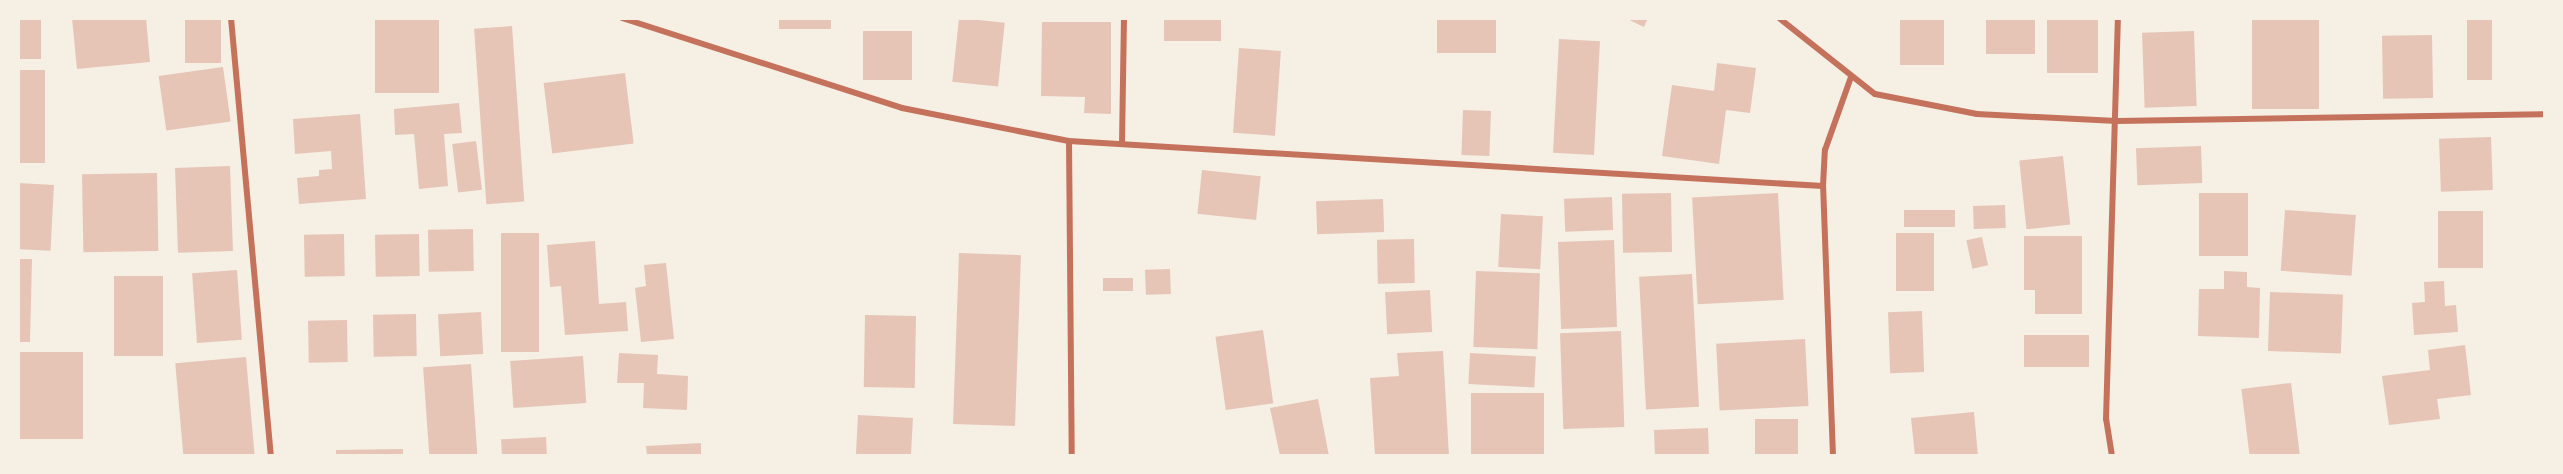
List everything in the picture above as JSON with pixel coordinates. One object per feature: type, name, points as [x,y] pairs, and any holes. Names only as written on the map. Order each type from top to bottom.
[{"type":"street","points":[[231,18],[271,456]]},
{"type":"street","points":[[622,18],[902,108],[1070,141],[1823,186]]},
{"type":"street","points":[[1122,144],[1124,18]]},
{"type":"street","points":[[1779,18],[1875,94],[1977,114],[2117,121],[2545,114]]},
{"type":"street","points":[[2112,456],[2106,419],[2117,121],[2118,18]]},
{"type":"street","points":[[1833,456],[1823,186],[1825,150],[1851,77]]},
{"type":"street","points":[[1070,141],[1072,456]]},
{"type":"building","points":[[18,18],[41,18],[41,59],[18,59]]},
{"type":"building","points":[[72,18],[146,18],[150,62],[77,69]]},
{"type":"building","points":[[185,18],[221,18],[221,63],[185,63]]},
{"type":"building","points":[[375,18],[439,18],[439,93],[375,93]]},
{"type":"building","points":[[779,18],[831,18],[831,29],[779,29]]},
{"type":"building","points":[[959,18],[1005,23],[998,86],[952,82]]},
{"type":"building","points":[[1164,18],[1221,18],[1221,41],[1164,41]]},
{"type":"building","points":[[1437,18],[1496,18],[1496,53],[1437,53]]},
{"type":"building","points":[[1625,18],[1648,18],[1644,27]]},
{"type":"building","points":[[1900,18],[1944,18],[1944,65],[1900,65]]},
{"type":"building","points":[[1986,18],[2035,18],[2035,54],[1986,54]]},
{"type":"building","points":[[2047,18],[2098,18],[2098,73],[2047,73]]},
{"type":"building","points":[[2252,18],[2319,18],[2319,109],[2252,109]]},
{"type":"building","points":[[2467,18],[2492,18],[2492,80],[2467,80]]},
{"type":"building","points":[[1042,22],[1111,22],[1111,114],[1084,113],[1085,97],[1041,96]]},
{"type":"building","points":[[512,26],[524,202],[486,204],[474,29]]},
{"type":"building","points":[[863,31],[912,31],[912,80],[863,80]]},
{"type":"building","points":[[2194,31],[2197,106],[2145,108],[2142,33]]},
{"type":"building","points":[[2432,35],[2433,98],[2383,99],[2382,36]]},
{"type":"building","points":[[1559,39],[1600,41],[1594,155],[1553,153]]},
{"type":"building","points":[[1239,48],[1281,51],[1275,136],[1233,133]]},
{"type":"building","points":[[1717,63],[1756,68],[1750,113],[1726,110],[1719,164],[1662,156],[1672,85],[1714,91]]},
{"type":"building","points":[[223,67],[231,121],[166,131],[159,76]]},
{"type":"building","points":[[18,70],[45,70],[45,163],[18,163]]},
{"type":"building","points":[[625,73],[634,143],[552,153],[544,83]]},
{"type":"building","points":[[459,103],[462,133],[444,134],[448,186],[419,189],[414,134],[395,135],[394,109]]},
{"type":"building","points":[[1463,110],[1491,111],[1489,156],[1461,155]]},
{"type":"building","points":[[360,114],[366,199],[299,204],[297,178],[319,176],[319,170],[332,169],[331,151],[295,154],[293,119]]},
{"type":"building","points":[[2491,137],[2493,190],[2441,192],[2439,139]]},
{"type":"building","points":[[476,141],[482,190],[458,193],[452,144]]},
{"type":"building","points":[[2201,146],[2202,183],[2137,185],[2136,148]]},
{"type":"building","points":[[2063,156],[2070,225],[2026,229],[2019,161]]},
{"type":"building","points":[[230,166],[233,251],[178,253],[175,168]]},
{"type":"building","points":[[1202,170],[1261,176],[1256,220],[1197,214]]},
{"type":"building","points":[[157,173],[158,251],[83,252],[82,174]]},
{"type":"building","points":[[18,183],[54,185],[50,251],[18,249]]},
{"type":"building","points":[[1671,193],[1672,252],[1623,253],[1622,194]]},
{"type":"building","points":[[1778,193],[1784,300],[1698,304],[1692,198]]},
{"type":"building","points":[[2199,193],[2248,193],[2248,256],[2199,256]]},
{"type":"building","points":[[1612,197],[1613,230],[1565,232],[1564,199]]},
{"type":"building","points":[[1383,199],[1384,232],[1317,234],[1316,201]]},
{"type":"building","points":[[2005,205],[2006,228],[1974,229],[1973,206]]},
{"type":"building","points":[[1904,210],[1955,210],[1955,227],[1904,227]]},
{"type":"building","points":[[2285,210],[2356,215],[2352,276],[2281,271]]},
{"type":"building","points":[[2438,211],[2483,211],[2483,268],[2438,268]]},
{"type":"building","points":[[1501,214],[1543,216],[1540,269],[1498,267]]},
{"type":"building","points":[[473,229],[474,271],[429,272],[428,230]]},
{"type":"building","points":[[501,233],[539,233],[539,352],[501,352]]},
{"type":"building","points":[[1896,233],[1934,233],[1934,291],[1896,291]]},
{"type":"building","points":[[344,234],[345,276],[305,277],[304,235]]},
{"type":"building","points":[[419,234],[420,276],[376,277],[375,235]]},
{"type":"building","points":[[2024,236],[2082,236],[2082,314],[2035,314],[2035,290],[2024,290]]},
{"type":"building","points":[[1982,237],[1988,265],[1972,269],[1966,240]]},
{"type":"building","points":[[1414,239],[1415,283],[1378,284],[1377,240]]},
{"type":"building","points":[[1614,240],[1617,327],[1561,329],[1558,242]]},
{"type":"building","points":[[595,241],[599,304],[626,302],[628,331],[565,335],[561,286],[550,287],[547,245]]},
{"type":"building","points":[[959,253],[1021,255],[1015,426],[953,424]]},
{"type":"building","points":[[18,259],[32,259],[30,342],[18,342]]},
{"type":"building","points":[[666,263],[674,339],[641,342],[635,288],[646,286],[644,265]]},
{"type":"building","points":[[1170,269],[1171,294],[1146,295],[1145,270]]},
{"type":"building","points":[[237,270],[242,340],[197,343],[192,273]]},
{"type":"building","points":[[1476,271],[1540,273],[1537,349],[1473,347]]},
{"type":"building","points":[[2224,271],[2247,272],[2247,287],[2260,288],[2259,338],[2198,336],[2199,289],[2224,289]]},
{"type":"building","points":[[1692,274],[1699,407],[1646,410],[1639,277]]},
{"type":"building","points":[[114,276],[163,276],[163,356],[114,356]]},
{"type":"building","points":[[1103,278],[1133,278],[1133,291],[1103,291]]},
{"type":"building","points":[[2444,281],[2445,306],[2456,305],[2458,332],[2414,335],[2412,303],[2425,302],[2424,282]]},
{"type":"building","points":[[1430,290],[1432,332],[1387,334],[1385,292]]},
{"type":"building","points":[[2270,292],[2343,295],[2341,354],[2268,351]]},
{"type":"building","points":[[1922,311],[1924,372],[1890,373],[1888,312]]},
{"type":"building","points":[[481,312],[483,354],[440,356],[438,314]]},
{"type":"building","points":[[416,314],[417,356],[374,357],[373,315]]},
{"type":"building","points":[[865,315],[916,316],[915,388],[864,387]]},
{"type":"building","points":[[347,320],[348,362],[309,363],[308,321]]},
{"type":"building","points":[[1263,330],[1273,403],[1226,410],[1215,337]]},
{"type":"building","points":[[1621,331],[1624,427],[1563,429],[1560,333]]},
{"type":"building","points":[[2024,335],[2089,335],[2089,367],[2024,367]]},
{"type":"building","points":[[1805,339],[1809,406],[1720,411],[1716,344]]},
{"type":"building","points":[[2465,345],[2471,395],[2437,399],[2440,419],[2389,425],[2382,376],[2430,370],[2428,350]]},
{"type":"building","points":[[1443,351],[1449,456],[1375,456],[1370,378],[1399,376],[1397,353]]},
{"type":"building","points":[[18,352],[83,352],[83,439],[18,439]]},
{"type":"building","points":[[619,353],[658,355],[657,374],[688,376],[687,410],[643,408],[644,383],[617,383]]},
{"type":"building","points":[[1470,353],[1536,356],[1534,387],[1468,384]]},
{"type":"building","points":[[583,356],[586,403],[513,408],[510,361]]},
{"type":"building","points":[[246,357],[255,456],[183,456],[175,363]]},
{"type":"building","points":[[471,364],[477,456],[429,456],[423,367]]},
{"type":"building","points":[[2291,383],[2300,456],[2250,456],[2241,389]]},
{"type":"building","points":[[1471,393],[1544,393],[1544,456],[1471,456]]},
{"type":"building","points":[[1318,399],[1329,456],[1280,456],[1270,408]]},
{"type":"building","points":[[1974,412],[1978,456],[1915,456],[1911,418]]},
{"type":"building","points":[[858,415],[913,418],[911,456],[856,456]]},
{"type":"building","points":[[1755,419],[1798,419],[1798,456],[1755,456]]},
{"type":"building","points":[[1708,428],[1709,456],[1655,456],[1654,430]]},
{"type":"building","points":[[546,437],[547,456],[502,456],[501,439]]},
{"type":"building","points":[[701,443],[701,456],[647,456],[646,446]]},
{"type":"building","points":[[403,449],[403,456],[336,456],[336,450]]},
{"type":"building","points":[[32,454],[79,454],[79,456],[32,456]]}]
